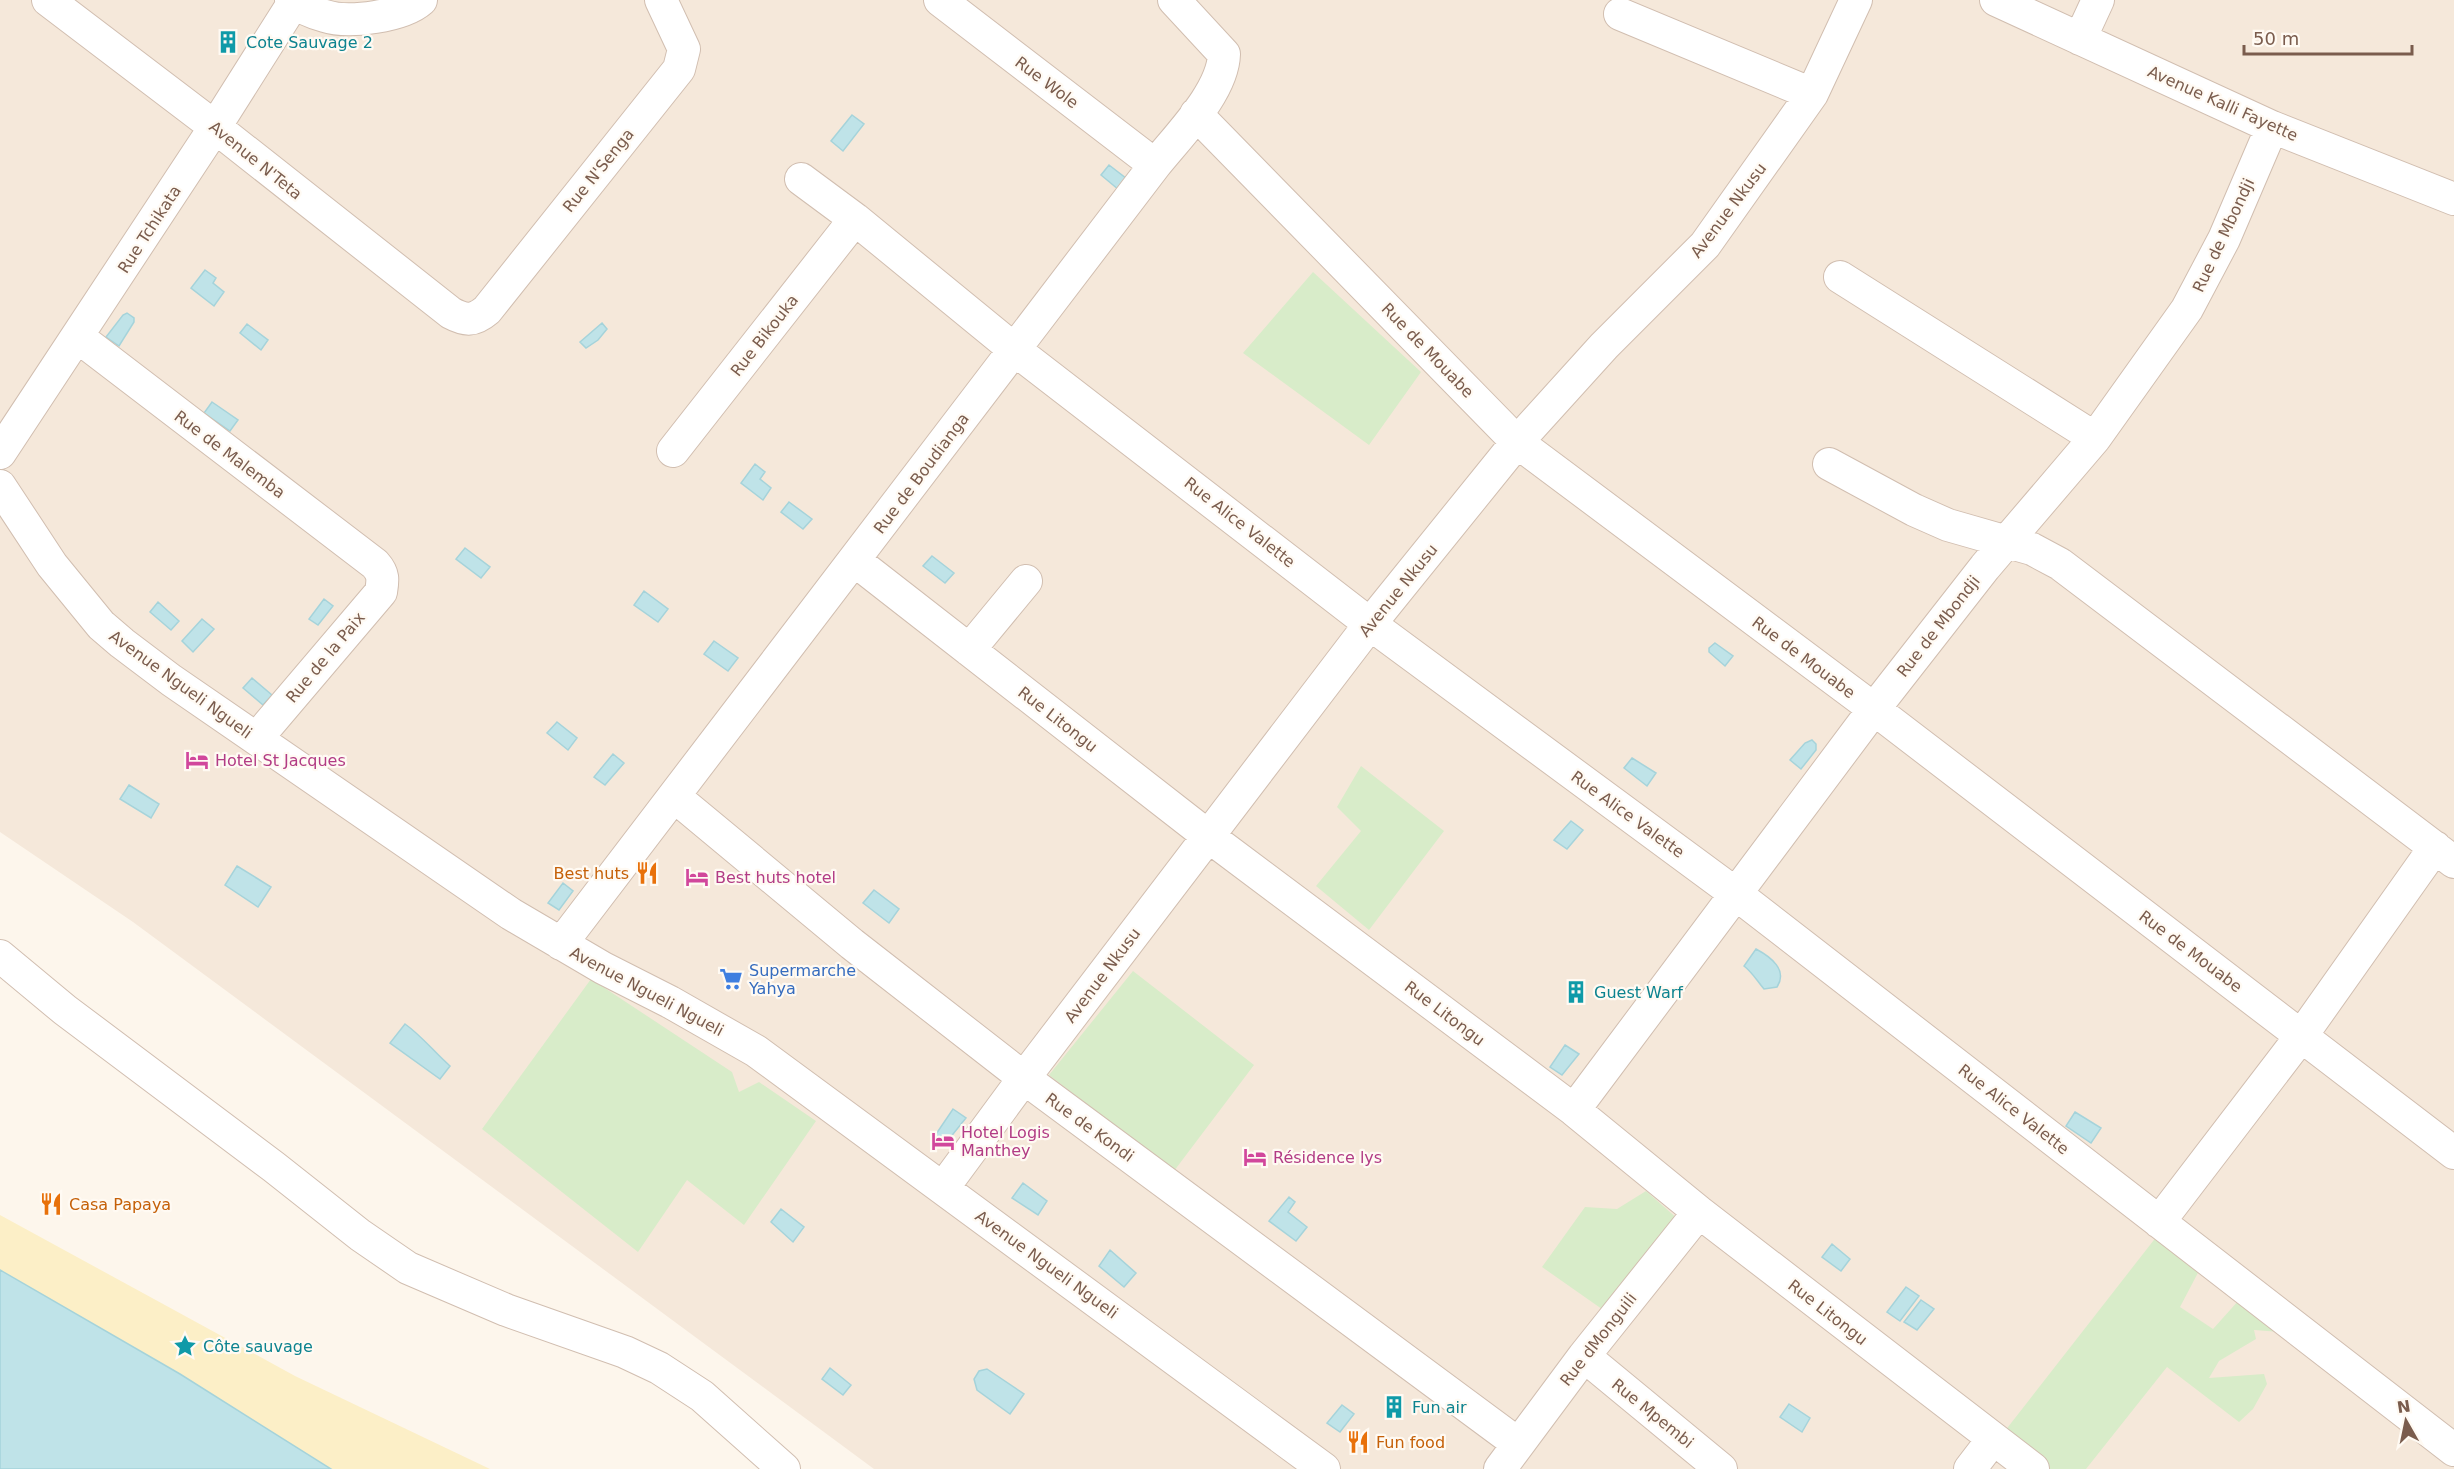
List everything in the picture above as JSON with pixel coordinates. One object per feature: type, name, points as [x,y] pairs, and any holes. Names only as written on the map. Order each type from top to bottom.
[{"type":"street","name":"Avenue N'Teta","points":[[48,0],[215,127],[414,284],[452,313],[464,319]]},
{"type":"street","points":[[292,1],[327,17],[364,19],[412,8],[421,0]]},
{"type":"street","name":"Rue N'Senga","points":[[464,319],[477,319],[487,310],[679,69],[684,49],[660,0]]},
{"type":"street","name":"Rue Wole","points":[[940,0],[1155,165]]},
{"type":"street","name":"Rue de Boudianga","points":[[561,944],[1196,114],[1220,76],[1224,65],[1224,54],[1174,0]]},
{"type":"street","name":"Avenue Nkusu","points":[[944,1188],[1024,1078],[1370,624],[1517,442],[1604,346],[1705,245],[1812,94],[1856,0]]},
{"type":"street","name":"Avenue Kalli Fayette","points":[[1996,0],[2272,127],[2454,199]]},
{"type":"street","points":[[2080,39],[2098,0]]},
{"type":"street","name":"Rue Tchikata","points":[[0,453],[215,127],[292,1]]},
{"type":"street","points":[[1620,14],[1812,94]]},
{"type":"street","name":"Rue de Mouabe","points":[[1196,114],[1517,442],[1874,709],[2454,1153]]},
{"type":"street","name":"Rue de Mbondji","points":[[1574,1110],[1874,709],[2006,542],[2095,438],[2187,309],[2224,239],[2272,127]]},
{"type":"street","name":"Rue Alice Valette","points":[[801,179],[855,219],[1015,350],[1370,624],[1736,894],[2454,1450]]},
{"type":"street","name":"Rue Bikouka","points":[[674,452],[855,219]]},
{"type":"street","points":[[1840,277],[2095,438]]},
{"type":"street","name":"Rue de Malemba","points":[[78,337],[375,564],[382,572]]},
{"type":"street","points":[[1829,464],[1914,510],[1948,525],[2032,549],[2060,564],[2444,854],[2159,1222]]},
{"type":"street","name":"Avenue Ngueli Ngueli","points":[[0,486],[52,565],[101,625],[171,680],[511,914],[756,1051],[1324,1469]]},
{"type":"street","name":"Rue Litongu","points":[[854,560],[1208,836],[1574,1110],[1699,1212],[2033,1469]]},
{"type":"street","name":"Rue de la Paix","points":[[257,738],[381,592],[382,572]]},
{"type":"street","points":[[969,651],[1026,581]]},
{"type":"street","name":"Rue de Kondi","points":[[675,797],[852,944],[1024,1078],[1517,1443]]},
{"type":"street","points":[[0,956],[65,1010],[274,1167],[360,1235],[408,1268],[506,1310],[625,1352],[659,1368],[702,1396],[784,1469]]},
{"type":"street","name":"Rue dMonguili","points":[[1500,1469],[1517,1443],[1584,1356],[1699,1212]]},
{"type":"street","name":"Rue Mpembi","points":[[1584,1356],[1721,1469]]},
{"type":"street","points":[[1970,1469],[1993,1439]]},
{"type":"shaded area","points":[[0,0],[2454,0],[2454,1469],[874,1469],[133,922],[0,832]]},
{"type":"green space","points":[[1313,272],[1421,372],[1369,445],[1243,353]]},
{"type":"green space","points":[[1361,766],[1444,831],[1369,930],[1316,886],[1361,831],[1337,807]]},
{"type":"green space","points":[[1133,971],[1254,1065],[1174,1171],[1049,1075]]},
{"type":"green space","points":[[591,979],[732,1072],[739,1092],[759,1082],[816,1121],[744,1225],[687,1180],[638,1252],[482,1129]]},
{"type":"green space","points":[[1646,1191],[1679,1220],[1609,1314],[1542,1267],[1585,1207],[1617,1209]]},
{"type":"green space","points":[[2157,1236],[2201,1267],[2180,1307],[2213,1329],[2239,1300],[2280,1332],[2254,1330],[2256,1339],[2219,1361],[2209,1378],[2264,1374],[2267,1384],[2253,1409],[2239,1422],[2167,1367],[2086,1469],[2040,1469],[2001,1436]]},
{"type":"sand","name":"Côte sauvage","points":[[0,1215],[295,1376],[490,1469],[331,1469],[180,1374],[0,1270]]},
{"type":"water","points":[[852,115],[864,124],[843,151],[831,141]]},
{"type":"water","points":[[1109,165],[1127,179],[1119,190],[1101,175]]},
{"type":"water","points":[[205,270],[216,278],[213,283],[224,292],[214,306],[191,288]]},
{"type":"water","points":[[127,313],[134,318],[134,322],[119,346],[106,337]]},
{"type":"water","points":[[602,323],[607,329],[598,340],[586,348],[580,342]]},
{"type":"water","points":[[247,324],[268,340],[261,350],[240,333]]},
{"type":"water","points":[[212,402],[238,420],[230,431],[204,413]]},
{"type":"water","points":[[755,464],[765,472],[760,479],[771,488],[763,500],[741,483]]},
{"type":"water","points":[[789,502],[812,519],[803,529],[781,512]]},
{"type":"water","points":[[465,548],[490,567],[481,578],[456,559]]},
{"type":"water","points":[[932,556],[954,573],[945,583],[923,566]]},
{"type":"water","points":[[644,591],[668,609],[658,622],[634,605]]},
{"type":"water","points":[[324,599],[333,606],[318,625],[309,619]]},
{"type":"water","points":[[158,602],[179,621],[171,630],[150,612]]},
{"type":"water","points":[[202,619],[214,629],[193,652],[182,641]]},
{"type":"water","points":[[714,641],[738,658],[728,671],[704,654]]},
{"type":"water","points":[[1715,643],[1733,656],[1725,666],[1709,652],[1709,648]]},
{"type":"water","points":[[252,678],[272,695],[263,705],[243,688]]},
{"type":"water","points":[[557,722],[577,738],[568,750],[547,733]]},
{"type":"water","points":[[1812,740],[1816,744],[1816,750],[1801,769],[1790,760],[1805,743]]},
{"type":"water","points":[[613,754],[624,763],[605,785],[594,777]]},
{"type":"water","points":[[1632,758],[1656,773],[1647,786],[1624,768]]},
{"type":"water","points":[[129,785],[159,804],[151,818],[120,799]]},
{"type":"water","points":[[1571,821],[1583,830],[1567,849],[1554,840]]},
{"type":"water","points":[[237,866],[271,887],[258,907],[225,885]]},
{"type":"water","points":[[563,883],[573,891],[559,910],[548,903]]},
{"type":"water","points":[[874,890],[899,909],[889,923],[863,903]]},
{"type":"water","points":[[1756,949],[1772,960],[1779,970],[1780,981],[1777,987],[1764,989],[1744,966]]},
{"type":"water","points":[[405,1024],[450,1066],[440,1079],[390,1043]]},
{"type":"water","points":[[1565,1045],[1579,1054],[1562,1075],[1550,1067]]},
{"type":"water","points":[[953,1109],[966,1118],[945,1144],[934,1137]]},
{"type":"water","points":[[2075,1112],[2101,1128],[2091,1143],[2066,1126]]},
{"type":"water","points":[[1023,1183],[1047,1201],[1038,1215],[1012,1198]]},
{"type":"water","points":[[1289,1197],[1295,1202],[1288,1212],[1307,1227],[1296,1241],[1269,1221]]},
{"type":"water","points":[[781,1209],[804,1227],[793,1242],[771,1222]]},
{"type":"water","points":[[1832,1244],[1850,1259],[1841,1271],[1822,1257]]},
{"type":"water","points":[[1110,1250],[1136,1273],[1124,1287],[1099,1266]]},
{"type":"water","points":[[0,1270],[180,1374],[331,1469],[0,1469]]},
{"type":"water","points":[[1906,1287],[1919,1296],[1900,1321],[1887,1312]]},
{"type":"water","points":[[1921,1300],[1934,1309],[1917,1330],[1904,1322]]},
{"type":"water","points":[[830,1368],[851,1385],[843,1395],[822,1379]]},
{"type":"water","points":[[987,1369],[1024,1394],[1010,1414],[977,1390],[974,1379],[979,1371]]},
{"type":"water","points":[[1789,1404],[1810,1418],[1802,1432],[1780,1417]]},
{"type":"water","points":[[1342,1405],[1354,1414],[1340,1432],[1327,1423]]},
{"type":"place","name":"Cote Sauvage 2","points":[[228,42]]},
{"type":"place","name":"Hotel St Jacques","points":[[197,760]]},
{"type":"place","name":"Best huts","points":[[647,873]]},
{"type":"place","name":"Best huts hotel","points":[[697,877]]},
{"type":"place","name":"Supermarche Yahya","points":[[731,979]]},
{"type":"place","name":"Guest Warf","points":[[1576,992]]},
{"type":"place","name":"Hotel Logis Manthey","points":[[943,1141]]},
{"type":"place","name":"Résidence lys","points":[[1255,1157]]},
{"type":"place","name":"Casa Papaya","points":[[51,1204]]},
{"type":"place","name":"Côte sauvage","points":[[185,1346]]},
{"type":"place","name":"Fun air","points":[[1394,1407]]},
{"type":"place","name":"Fun food","points":[[1358,1442]]}]
